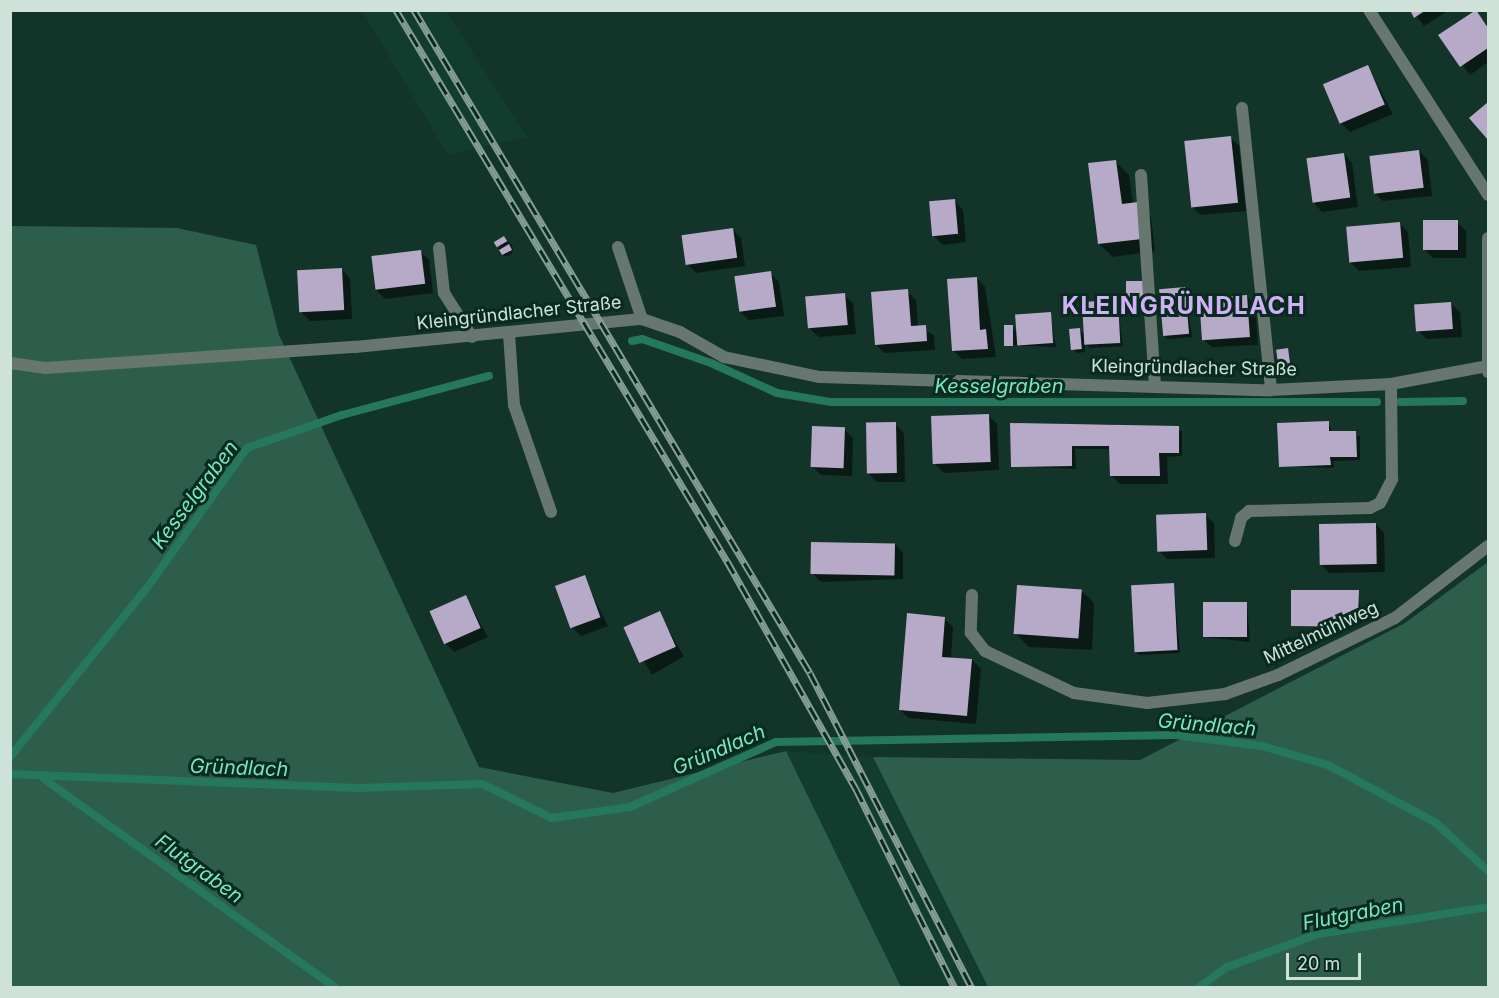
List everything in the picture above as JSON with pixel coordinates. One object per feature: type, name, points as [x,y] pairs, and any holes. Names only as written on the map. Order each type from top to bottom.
[{"type":"street","points":[[1369,10],[1488,195]]},
{"type":"street","points":[[1242,108],[1271,390]]},
{"type":"street","points":[[1141,175],[1155,387]]},
{"type":"street","points":[[1488,238],[1488,368]]},
{"type":"street","points":[[618,247],[642,319]]},
{"type":"street","points":[[439,248],[444,293],[472,337]]},
{"type":"street","name":"Kleingründlacher Straße","points":[[10,363],[45,368],[509,334],[642,319],[680,332],[724,357],[820,377],[1271,390],[1391,384],[1488,368]]},
{"type":"street","points":[[509,334],[514,405],[551,512]]},
{"type":"street","points":[[1235,541],[1241,518],[1249,511],[1370,508],[1380,503],[1392,479],[1391,384]]},
{"type":"street","name":"Mittelmühlweg","points":[[972,595],[971,633],[985,651],[1074,693],[1147,703],[1225,694],[1278,675],[1395,618],[1488,546]]},
{"type":"shaded area","points":[[362,11],[446,11],[527,137],[448,155]]},
{"type":"shaded area","points":[[11,226],[177,228],[256,245],[279,335],[479,767],[613,793],[786,751],[901,987],[11,988]]},
{"type":"shaded area","points":[[1488,562],[1488,987],[988,987],[873,757],[1140,760],[1405,623]]},
{"type":"shaded area","points":[[786,751],[873,757],[988,987],[901,987]]},
{"type":"building","points":[[1410,10],[1426,10],[1414,18]]},
{"type":"building","points":[[1476,10],[1488,28],[1488,48],[1460,67],[1438,35]]},
{"type":"building","points":[[1368,65],[1385,105],[1340,124],[1323,84]]},
{"type":"building","points":[[1488,102],[1488,140],[1469,118]]},
{"type":"building","points":[[1231,136],[1238,203],[1191,208],[1184,141]]},
{"type":"building","points":[[1419,150],[1424,188],[1374,194],[1369,156]]},
{"type":"building","points":[[1344,153],[1350,198],[1313,203],[1306,158]]},
{"type":"building","points":[[1116,160],[1122,204],[1138,202],[1142,239],[1098,244],[1088,163]]},
{"type":"building","points":[[955,199],[958,234],[932,236],[929,201]]},
{"type":"building","points":[[1423,220],[1458,220],[1458,250],[1423,250]]},
{"type":"building","points":[[1400,222],[1403,258],[1349,263],[1346,227]]},
{"type":"building","points":[[733,228],[737,258],[686,265],[682,235]]},
{"type":"building","points":[[504,236],[507,241],[497,247],[494,242]]},
{"type":"building","points":[[509,244],[512,250],[502,255],[499,250]]},
{"type":"building","points":[[421,250],[425,284],[376,290],[371,256]]},
{"type":"building","points":[[342,268],[344,310],[299,312],[297,270]]},
{"type":"building","points":[[771,271],[776,307],[739,312],[734,276]]},
{"type":"building","points":[[977,277],[980,330],[986,329],[988,349],[952,351],[947,279]]},
{"type":"building","points":[[1126,281],[1144,281],[1144,307],[1126,307]]},
{"type":"building","points":[[1185,287],[1189,334],[1163,336],[1159,289]]},
{"type":"building","points":[[908,289],[911,326],[926,325],[927,341],[875,345],[871,292]]},
{"type":"building","points":[[845,293],[848,325],[808,328],[805,296]]},
{"type":"building","points":[[1247,295],[1250,337],[1202,340],[1199,298]]},
{"type":"building","points":[[1118,300],[1120,343],[1084,345],[1082,302]]},
{"type":"building","points":[[1451,302],[1453,329],[1416,332],[1414,305]]},
{"type":"building","points":[[1051,312],[1053,343],[1017,345],[1015,315]]},
{"type":"building","points":[[1004,325],[1013,325],[1013,346],[1004,346]]},
{"type":"building","points":[[1080,328],[1082,349],[1071,350],[1069,329]]},
{"type":"building","points":[[1288,348],[1291,370],[1279,371],[1276,350]]},
{"type":"building","points":[[989,414],[991,462],[933,464],[931,416]]},
{"type":"building","points":[[1329,421],[1329,431],[1356,431],[1357,457],[1330,457],[1331,465],[1279,467],[1277,423]]},
{"type":"building","points":[[896,422],[897,473],[867,474],[866,423]]},
{"type":"building","points":[[1010,423],[1179,426],[1179,453],[1159,453],[1160,476],[1110,476],[1109,446],[1072,446],[1072,466],[1011,467]]},
{"type":"building","points":[[812,426],[845,427],[844,468],[811,467]]},
{"type":"building","points":[[1206,513],[1207,550],[1157,552],[1156,515]]},
{"type":"building","points":[[1376,523],[1377,564],[1320,565],[1319,524]]},
{"type":"building","points":[[811,542],[895,543],[894,575],[810,574]]},
{"type":"building","points":[[585,575],[600,617],[570,628],[555,586]]},
{"type":"building","points":[[1174,583],[1178,650],[1135,652],[1131,585]]},
{"type":"building","points":[[1017,585],[1082,590],[1078,638],[1014,634]]},
{"type":"building","points":[[1291,590],[1359,590],[1358,620],[1346,620],[1346,627],[1291,626]]},
{"type":"building","points":[[466,595],[481,628],[444,644],[429,611]]},
{"type":"building","points":[[1203,602],[1247,602],[1247,637],[1203,637]]},
{"type":"building","points":[[660,611],[676,647],[639,663],[623,627]]},
{"type":"building","points":[[907,613],[945,617],[942,657],[972,659],[967,716],[899,710]]},
{"type":"waterway","name":"Kesselgraben","points":[[632,341],[642,339],[711,363],[777,393],[831,402],[1377,402]]},
{"type":"waterway","name":"Kesselgraben","points":[[10,757],[147,588],[247,448],[342,415],[489,376]]},
{"type":"waterway","name":"Kesselgraben","points":[[1400,402],[1463,401]]},
{"type":"waterway","name":"Gründlach","points":[[10,774],[357,788],[482,784],[552,818],[630,807],[776,742],[1175,735],[1262,746],[1328,765],[1436,823],[1488,871]]},
{"type":"waterway","name":"Flutgraben","points":[[44,779],[336,988]]},
{"type":"waterway","name":"Flutgraben","points":[[1198,988],[1227,967],[1318,934],[1488,907]]},
{"type":"railway","points":[[396,10],[727,561],[856,789],[955,988]]},
{"type":"railway","points":[[414,10],[810,673],[972,988]]},
{"type":"district","name":"KLEINGRÜNDLACH","points":[[1184,306]]}]
